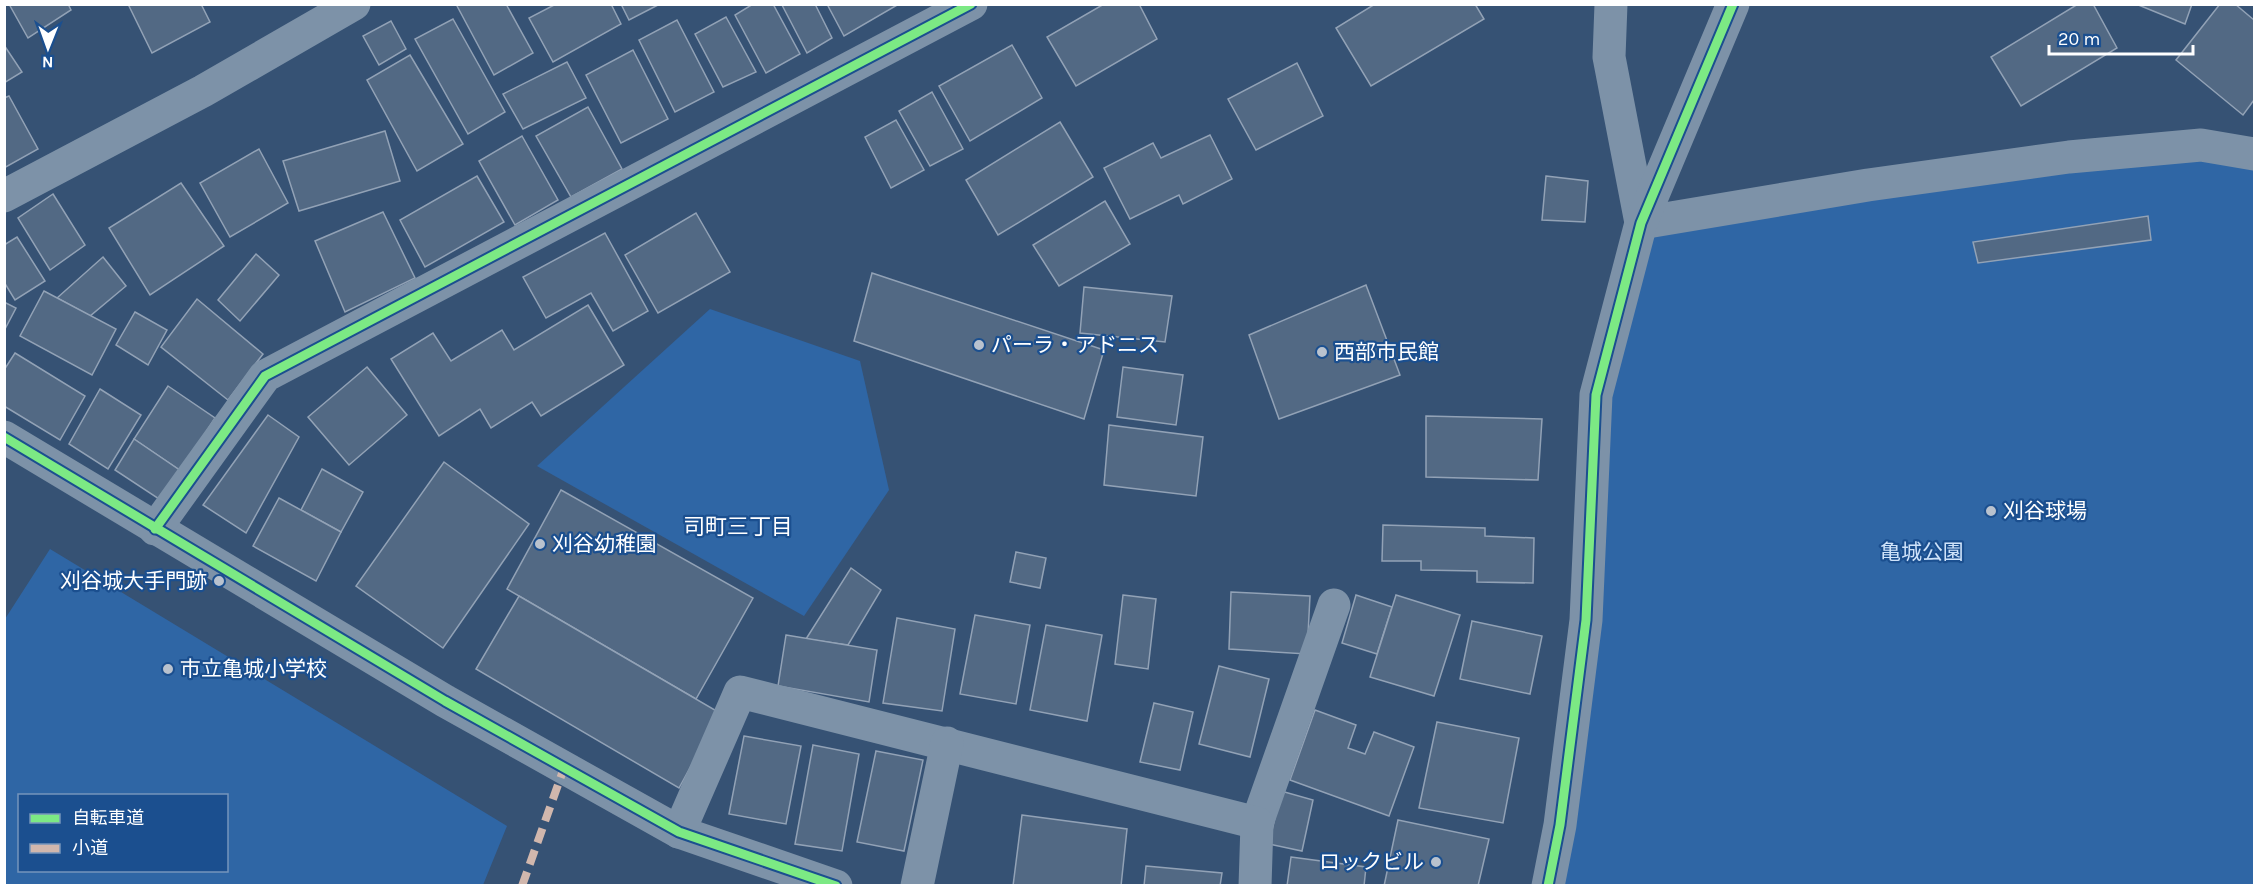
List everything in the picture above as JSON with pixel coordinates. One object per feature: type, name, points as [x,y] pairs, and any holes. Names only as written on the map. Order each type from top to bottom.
[{"type":"street","points":[[4,196],[203,91],[354,4]]},
{"type":"street","points":[[155,529],[265,376],[971,4]]},
{"type":"street","points":[[1611,4],[1609,57],[1641,223]]},
{"type":"street","points":[[1548,885],[1560,825],[1586,620],[1596,395],[1641,223],[1733,4]]},
{"type":"street","points":[[1641,223],[1868,185],[2069,157],[2201,145],[2254,154]]},
{"type":"street","points":[[4,437],[445,701],[679,832],[836,885]]},
{"type":"street","points":[[1255,885],[1257,823],[1334,605]]},
{"type":"street","points":[[679,832],[740,692],[1257,823]]},
{"type":"street","points":[[917,885],[947,743]]},
{"type":"green space","name":"亀城公園","points":[[2254,154],[2254,885],[1548,886],[1596,395],[1641,223],[2069,157]]},
{"type":"green space","points":[[710,309],[860,361],[889,490],[804,616],[537,466]]},
{"type":"green space","name":"市立亀城小学校","points":[[50,549],[507,826],[483,885],[5,885],[5,619]]},
{"type":"building","points":[[9,4],[68,4],[71,10],[28,38]]},
{"type":"building","points":[[128,4],[201,4],[210,22],[152,53]]},
{"type":"building","points":[[456,4],[506,4],[533,53],[494,75]]},
{"type":"building","points":[[556,4],[611,4],[621,24],[553,62],[529,18]]},
{"type":"building","points":[[621,4],[658,4],[658,5],[629,20]]},
{"type":"building","points":[[753,4],[773,4],[800,54],[766,73],[735,15]]},
{"type":"building","points":[[815,4],[832,38],[807,53],[782,5]]},
{"type":"building","points":[[827,4],[899,4],[844,36]]},
{"type":"building","points":[[1104,4],[1139,4],[1157,39],[1076,86],[1047,37]]},
{"type":"building","points":[[1375,4],[1475,4],[1484,19],[1371,86],[1336,28]]},
{"type":"building","points":[[2078,4],[2093,4],[2117,48],[2021,106],[1991,57]]},
{"type":"building","points":[[2136,4],[2192,4],[2185,24]]},
{"type":"building","points":[[2220,4],[2235,4],[2254,20],[2254,100],[2243,115],[2176,60]]},
{"type":"building","points":[[726,17],[756,72],[723,87],[695,34]]},
{"type":"building","points":[[453,19],[505,112],[468,134],[415,39]]},
{"type":"building","points":[[677,20],[714,92],[675,112],[639,40]]},
{"type":"building","points":[[391,21],[406,49],[379,65],[363,36]]},
{"type":"building","points":[[4,45],[22,72],[4,83]]},
{"type":"building","points":[[1012,45],[1042,98],[970,141],[939,86]]},
{"type":"building","points":[[633,50],[668,119],[621,143],[586,75]]},
{"type":"building","points":[[410,55],[463,144],[417,171],[367,80]]},
{"type":"building","points":[[567,62],[586,98],[523,129],[503,94]]},
{"type":"building","points":[[1297,63],[1323,116],[1256,150],[1228,99]]},
{"type":"building","points":[[932,92],[963,149],[930,166],[899,111]]},
{"type":"building","points":[[9,96],[38,149],[4,168],[4,98]]},
{"type":"building","points":[[588,107],[622,169],[571,197],[536,136]]},
{"type":"building","points":[[896,120],[924,170],[891,188],[865,137]]},
{"type":"building","points":[[1060,122],[1093,177],[998,235],[966,180]]},
{"type":"building","points":[[385,131],[400,181],[299,211],[283,161]]},
{"type":"building","points":[[1210,135],[1232,179],[1183,204],[1179,195],[1130,219],[1104,168],[1153,143],[1161,158]]},
{"type":"building","points":[[522,136],[558,200],[515,225],[479,161]]},
{"type":"building","points":[[259,149],[288,203],[230,237],[200,183]]},
{"type":"building","points":[[477,176],[504,222],[425,267],[400,220]]},
{"type":"building","points":[[1546,176],[1588,181],[1585,222],[1542,220]]},
{"type":"building","points":[[181,183],[224,246],[150,295],[109,228]]},
{"type":"building","points":[[53,194],[85,245],[50,270],[18,218]]},
{"type":"building","points":[[1105,201],[1130,244],[1059,286],[1033,245]]},
{"type":"building","points":[[383,212],[415,278],[345,312],[315,241]]},
{"type":"building","points":[[696,213],[730,272],[658,313],[625,255]]},
{"type":"building","points":[[2148,216],[2151,240],[1978,263],[1973,242]]},
{"type":"building","points":[[605,233],[648,311],[613,331],[591,293],[546,318],[523,277]]},
{"type":"building","points":[[17,237],[45,281],[15,300],[4,282],[4,245]]},
{"type":"building","points":[[256,254],[279,275],[240,321],[218,300]]},
{"type":"building","points":[[103,257],[126,286],[90,316],[57,298]]},
{"type":"building","name":"パーラ・アドニス","points":[[872,273],[1104,350],[1084,419],[854,341]]},
{"type":"building","points":[[1366,285],[1400,375],[1279,419],[1249,335]]},
{"type":"building","points":[[1084,287],[1172,296],[1165,342],[1080,333]]},
{"type":"building","points":[[44,291],[116,329],[92,375],[20,336]]},
{"type":"building","points":[[197,299],[263,354],[228,400],[161,347]]},
{"type":"building","points":[[4,302],[16,308],[4,331]]},
{"type":"building","points":[[588,305],[624,365],[541,416],[532,402],[491,428],[480,409],[439,436],[391,359],[433,333],[451,361],[502,330],[514,350]]},
{"type":"building","points":[[135,312],[167,330],[148,365],[116,345]]},
{"type":"building","points":[[15,353],[85,396],[60,440],[4,406],[4,370]]},
{"type":"building","points":[[367,367],[407,415],[349,465],[308,417]]},
{"type":"building","points":[[1123,367],[1183,375],[1176,425],[1117,417]]},
{"type":"building","points":[[168,386],[215,418],[181,471],[134,439]]},
{"type":"building","points":[[100,389],[141,415],[108,469],[69,444]]},
{"type":"building","points":[[268,415],[299,437],[246,533],[203,505]]},
{"type":"building","points":[[1426,416],[1542,419],[1538,480],[1426,477]]},
{"type":"building","points":[[1109,425],[1203,437],[1196,496],[1104,485]]},
{"type":"building","points":[[134,439],[181,471],[162,501],[115,470]]},
{"type":"building","points":[[444,462],[529,524],[443,648],[356,586]]},
{"type":"building","points":[[322,469],[363,492],[341,532],[301,510]]},
{"type":"building","points":[[561,490],[753,598],[696,699],[507,589]]},
{"type":"building","points":[[279,498],[341,532],[316,581],[253,546]]},
{"type":"building","points":[[1383,525],[1485,528],[1485,536],[1534,538],[1533,583],[1477,582],[1477,571],[1421,570],[1421,561],[1382,561]]},
{"type":"building","points":[[1016,552],[1046,558],[1040,588],[1010,582]]},
{"type":"building","points":[[851,568],[881,590],[848,645],[806,639]]},
{"type":"building","points":[[1231,592],[1310,596],[1307,654],[1229,649]]},
{"type":"building","points":[[1123,595],[1156,599],[1148,669],[1115,664]]},
{"type":"building","points":[[1356,595],[1392,607],[1377,654],[1342,643]]},
{"type":"building","points":[[1396,595],[1460,615],[1434,696],[1370,677]]},
{"type":"building","points":[[519,596],[720,713],[679,788],[476,669]]},
{"type":"building","points":[[975,615],[1030,625],[1016,704],[960,694]]},
{"type":"building","points":[[897,618],[955,629],[942,711],[883,703]]},
{"type":"building","points":[[1472,621],[1542,636],[1530,694],[1460,679]]},
{"type":"building","points":[[1046,625],[1102,635],[1087,721],[1030,710]]},
{"type":"building","points":[[786,635],[877,650],[869,702],[778,686]]},
{"type":"building","points":[[1219,666],[1269,679],[1250,757],[1199,744]]},
{"type":"building","points":[[1154,703],[1193,712],[1180,770],[1140,762]]},
{"type":"building","points":[[1315,710],[1356,725],[1348,748],[1365,754],[1374,732],[1414,747],[1389,816],[1290,780]]},
{"type":"building","points":[[1437,722],[1519,738],[1503,823],[1419,808]]},
{"type":"building","points":[[744,736],[801,746],[786,824],[729,814]]},
{"type":"building","points":[[813,745],[859,754],[842,851],[795,844]]},
{"type":"building","points":[[876,751],[923,760],[904,851],[857,842]]},
{"type":"building","points":[[1281,791],[1313,800],[1302,851],[1269,844]]},
{"type":"building","points":[[1022,815],[1127,829],[1121,886],[1013,886]]},
{"type":"building","name":"ロックビル","points":[[1398,820],[1489,839],[1478,886],[1384,886]]},
{"type":"building","points":[[1291,857],[1366,867],[1364,886],[1287,886]]},
{"type":"building","points":[[1146,866],[1222,873],[1220,886],[1144,886]]},
{"type":"marked path","points":[[522,886],[564,768]]},
{"type":"cycle path","points":[[155,529],[265,376],[971,4]]},
{"type":"cycle path","points":[[1548,886],[1560,825],[1586,620],[1596,395],[1641,223],[1733,4]]},
{"type":"cycle path","points":[[4,437],[445,701],[679,832],[836,886]]},
{"type":"place","name":"パーラ・アドニス","points":[[979,345]]},
{"type":"place","name":"西部市民館","points":[[1322,352]]},
{"type":"place","name":"刈谷球場","points":[[1991,511]]},
{"type":"place","name":"刈谷幼稚園","points":[[540,544]]},
{"type":"place","name":"刈谷城大手門跡","points":[[219,581]]},
{"type":"place","name":"市立亀城小学校","points":[[168,669]]},
{"type":"place","name":"ロックビル","points":[[1436,862]]},
{"type":"district","name":"司町三丁目","points":[[738,527]]}]
